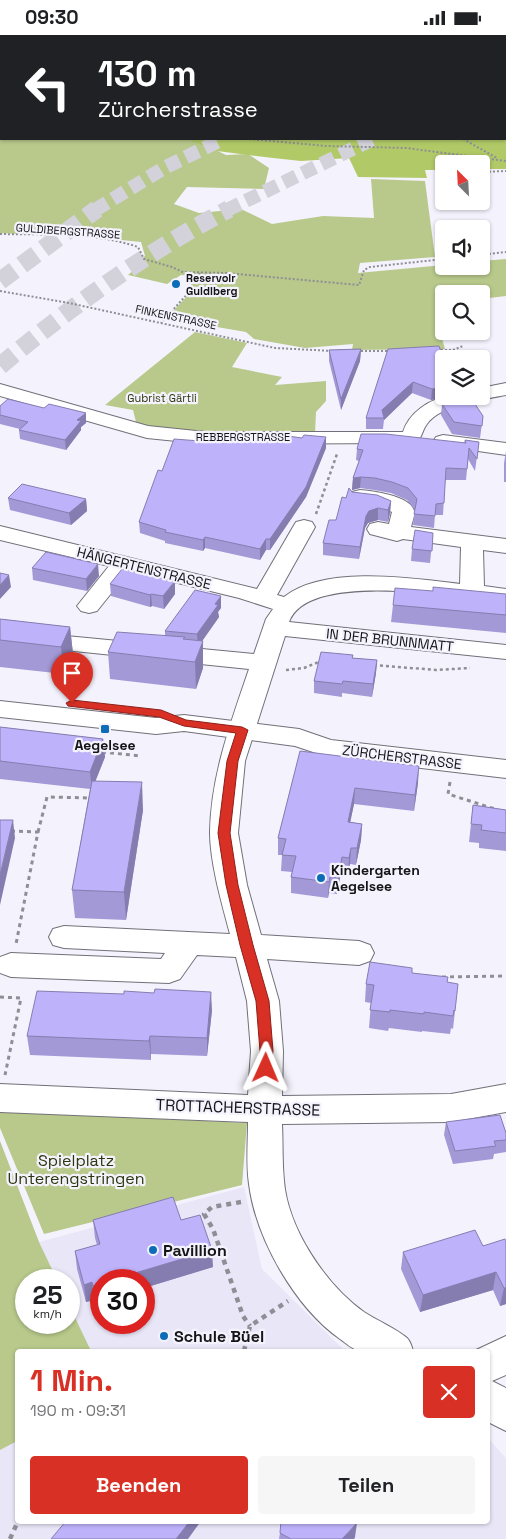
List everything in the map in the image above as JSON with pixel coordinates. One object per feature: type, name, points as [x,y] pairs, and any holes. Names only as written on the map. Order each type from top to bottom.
[{"type":"street","points":[[490,392],[506,389]]},
{"type":"street","name":"REBBERGSTRASSE","points":[[0,390],[147,432],[206,438],[411,437],[506,449]]},
{"type":"street","points":[[411,437],[417,422],[422,417],[444,405]]},
{"type":"street","points":[[360,497],[378,499],[395,504],[402,510],[403,516],[387,532],[506,546]]},
{"type":"street","points":[[264,598],[304,527]]},
{"type":"street","name":"HÄNGERTENSTRASSE","points":[[0,533],[264,598],[287,606]]},
{"type":"street","points":[[472,542],[472,593]]},
{"type":"street","points":[[89,606],[124,563]]},
{"type":"street","points":[[391,1349],[340,1316],[323,1299],[292,1256],[276,1221],[269,1198],[266,1183],[267,1051],[263,1001],[232,885],[224,833],[232,761],[242,730],[272,666],[275,628],[278,619],[287,606],[306,593],[326,587],[356,583],[506,596]]},
{"type":"street","name":"IN DER BRUNNMATT","points":[[275,628],[506,652]]},
{"type":"street","points":[[26,639],[272,666]]},
{"type":"street","name":"ZÜRCHERSTRASSE","points":[[0,695],[161,714],[184,723]]},
{"type":"street","name":"ZÜRCHERSTRASSE","points":[[0,709],[156,726],[184,723],[299,738],[328,748],[506,769]]},
{"type":"street","name":"ZÜRCHERSTRASSE","points":[[299,738],[331,736],[506,754]]},
{"type":"street","points":[[64,937],[247,945],[359,953]]},
{"type":"street","points":[[11,965],[169,971],[189,943]]},
{"type":"street","name":"TROTTACHERSTRASSE","points":[[0,1098],[308,1111],[451,1107],[506,1098]]},
{"type":"street","points":[[490,1363],[506,1354]]},
{"type":"street","points":[[490,1400],[506,1412]]},
{"type":"path","points":[[261,140],[344,147],[406,148],[506,161]]},
{"type":"path","points":[[465,140],[501,160]]},
{"type":"path","points":[[490,172],[506,171]]},
{"type":"path","name":"GULDIBERGSTRASSE","points":[[0,234],[56,235],[125,242],[138,247],[144,259],[185,272]]},
{"type":"path","points":[[490,254],[506,253]]},
{"type":"path","points":[[185,272],[359,285],[364,270],[370,267],[435,260]]},
{"type":"path","points":[[185,272],[191,276]]},
{"type":"path","points":[[191,276],[204,272]]},
{"type":"path","points":[[161,323],[190,291],[191,276]]},
{"type":"path","name":"FINKENSTRASSE","points":[[0,291],[69,303],[275,348],[341,351]]},
{"type":"path","points":[[434,350],[453,350],[463,346]]},
{"type":"path","points":[[350,351],[397,351]]},
{"type":"path","points":[[304,527],[311,527],[343,437]]},
{"type":"path","points":[[272,666],[304,668],[318,661],[328,661]]},
{"type":"path","points":[[373,664],[436,670],[476,668]]},
{"type":"path","points":[[94,751],[141,756]]},
{"type":"path","points":[[450,779],[448,794],[498,809]]},
{"type":"path","points":[[11,965],[47,797],[93,798]]},
{"type":"path","points":[[10,831],[38,832]]},
{"type":"path","points":[[436,977],[506,977]]},
{"type":"path","points":[[0,997],[20,998],[0,1098]]},
{"type":"path","points":[[250,1326],[243,1316],[213,1229],[204,1214],[212,1207],[269,1198]]},
{"type":"path","points":[[244,1349],[250,1326],[294,1297],[293,1289],[308,1279]]},
{"type":"path","points":[[10,1539],[17,1524]]},
{"type":"shaded area","name":"Schule Büel","points":[[0,1141],[39,1242],[244,1187],[262,1269],[343,1349],[15,1349],[15,1524],[490,1524],[490,1440],[506,1458],[506,1539],[0,1539]]},
{"type":"green space","points":[[0,140],[195,140],[226,155],[248,154],[269,168],[264,189],[187,187],[174,204],[199,213],[241,209],[272,224],[323,216],[374,218],[371,179],[425,181],[435,257],[360,263],[358,273],[435,266],[435,275],[490,275],[490,260],[506,259],[506,296],[490,298],[490,285],[435,285],[435,340],[442,340],[445,349],[352,350],[353,344],[305,348],[254,339],[246,332],[176,320],[172,312],[191,292],[191,276],[181,275],[167,284],[128,275],[136,268],[131,266],[145,256],[141,242],[0,233]]},
{"type":"green space","points":[[190,140],[506,140],[506,169],[490,169],[490,155],[435,155],[435,170],[425,170],[427,178],[358,177],[349,158],[301,161],[217,151]]},
{"type":"green space","name":"Gubrist Gärtli","points":[[195,332],[247,343],[232,367],[282,377],[275,385],[326,381],[326,401],[316,412],[315,434],[169,432],[136,422],[133,410],[105,405]]},
{"type":"green space","name":"Spielplatz Unterengstringen","points":[[0,1111],[247,1123],[242,1185],[44,1234],[0,1128]]},
{"type":"green space","points":[[0,1141],[39,1242],[52,1269],[15,1269],[15,1334],[80,1334],[80,1328],[90,1349],[15,1349],[15,1442],[0,1450]]},
{"type":"building","points":[[439,346],[441,350],[435,350],[435,388],[413,382],[382,410],[384,418],[366,418],[388,349]]},
{"type":"building","points":[[361,349],[341,399],[329,350]]},
{"type":"building","points":[[8,399],[44,408],[49,404],[86,413],[77,420],[81,421],[65,440],[19,430],[28,422],[0,415],[0,406]]},
{"type":"building","points":[[443,405],[476,405],[483,416],[482,426],[454,422]]},
{"type":"building","points":[[361,434],[386,434],[466,443],[465,440],[479,442],[477,459],[469,448],[467,469],[446,468],[444,503],[436,504],[435,516],[414,514],[417,499],[408,488],[375,478],[353,478],[363,450],[357,449]]},
{"type":"building","points":[[304,435],[326,437],[306,487],[270,539],[266,539],[260,549],[205,537],[203,540],[165,532],[166,530],[139,522],[158,470],[162,471],[174,439],[227,443],[228,440],[285,442],[288,436],[302,438]]},
{"type":"building","points":[[22,484],[86,499],[69,513],[8,498]]},
{"type":"building","points":[[349,488],[352,492],[377,495],[391,501],[388,510],[378,508],[369,511],[366,516],[360,547],[323,543],[329,520],[336,520],[342,497],[346,498]]},
{"type":"building","points":[[415,530],[433,533],[432,551],[412,549]]},
{"type":"building","points":[[46,552],[98,564],[86,579],[32,568]]},
{"type":"building","points":[[122,569],[175,581],[163,596],[150,595],[110,584]]},
{"type":"building","points":[[0,573],[9,575],[0,585]]},
{"type":"building","points":[[433,587],[506,594],[506,615],[393,605],[395,588],[433,591]]},
{"type":"building","points":[[195,590],[221,596],[215,604],[218,605],[197,634],[165,631]]},
{"type":"building","points":[[0,619],[70,627],[61,647],[0,640]]},
{"type":"building","points":[[117,632],[185,637],[183,639],[203,641],[195,662],[108,652]]},
{"type":"building","points":[[321,652],[353,655],[352,658],[377,660],[373,684],[343,681],[342,684],[314,681]]},
{"type":"building","points":[[0,727],[103,739],[90,772],[0,761]]},
{"type":"building","points":[[300,751],[419,766],[415,795],[355,788],[348,822],[362,824],[357,848],[351,848],[349,858],[342,857],[338,878],[330,877],[329,882],[291,877],[296,856],[282,855],[286,839],[278,838]]},
{"type":"building","points":[[92,781],[142,782],[124,892],[72,890]]},
{"type":"building","points":[[473,805],[506,810],[506,833],[481,830],[482,825],[471,824]]},
{"type":"building","points":[[0,820],[13,820],[0,875]]},
{"type":"building","points":[[370,962],[412,968],[412,973],[448,977],[447,982],[458,984],[453,1016],[424,1012],[424,1014],[370,1010],[374,985],[366,984]]},
{"type":"building","points":[[155,989],[211,992],[207,1038],[150,1036],[149,1041],[27,1036],[37,991],[124,994],[124,991],[154,993]]},
{"type":"building","points":[[500,1115],[506,1133],[506,1140],[494,1141],[496,1146],[455,1151],[446,1122]]},
{"type":"building","name":"Pavillion","points":[[173,1197],[181,1220],[200,1215],[212,1250],[149,1269],[90,1269],[90,1283],[84,1285],[75,1251],[100,1244],[93,1220]]},
{"type":"building","points":[[475,1230],[483,1246],[505,1239],[506,1288],[504,1288],[496,1272],[423,1295],[403,1252]]},
{"type":"building","points":[[64,1524],[188,1524],[176,1539],[51,1539]]},
{"type":"building","points":[[281,1524],[356,1524],[342,1539],[291,1539],[280,1533]]},
{"type":"tunnel","points":[[95,210],[164,168],[221,140]]},
{"type":"tunnel","points":[[229,209],[371,140]]},
{"type":"tunnel","points":[[0,281],[97,209]]},
{"type":"tunnel","points":[[0,366],[54,322],[110,281],[169,243],[229,209]]},
{"type":"place","name":"Reservoir Guldiberg","points":[[176,284]]},
{"type":"place","name":"Aegelsee","points":[[105,729]]},
{"type":"place","name":"Kindergarten Aegelsee","points":[[321,878]]},
{"type":"place","name":"Pavillion","points":[[153,1250]]},
{"type":"place","name":"Schule Büel","points":[[164,1336]]},
{"type":"route","points":[[72,703],[161,714],[184,723],[242,730],[232,761],[224,833],[232,885],[263,1001],[267,1051],[266,1068]]}]
